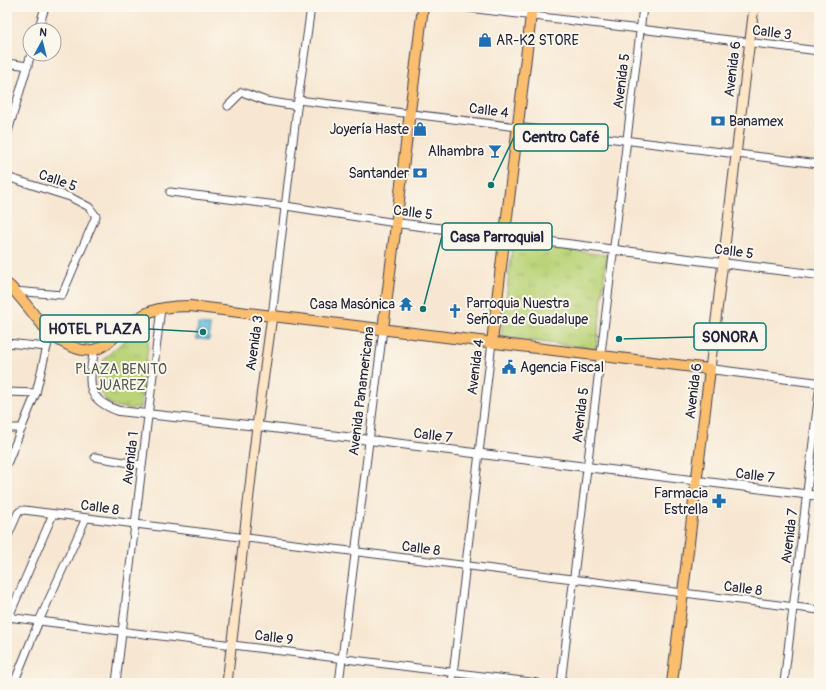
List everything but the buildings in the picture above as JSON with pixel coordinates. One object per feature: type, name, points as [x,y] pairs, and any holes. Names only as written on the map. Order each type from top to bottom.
[{"type":"main road","name":"Avenida Panamericana","points":[[383,329],[423,7]]},
{"type":"main road","name":"Avenida 6","points":[[672,683],[754,7]]},
{"type":"main road","name":"Avenida 4","points":[[492,342],[531,11]]},
{"type":"main road","points":[[9,285],[50,334],[78,349],[94,351],[103,347],[145,314],[161,308],[190,306],[710,369]]},
{"type":"main road","name":"Avenida 3","points":[[227,683],[257,426],[272,316]]},
{"type":"street","points":[[40,22],[45,7]]},
{"type":"street","name":"Avenida 3","points":[[272,316],[311,7]]},
{"type":"street","name":"Calle 3","points":[[461,7],[531,11],[640,29],[819,51]]},
{"type":"street","name":"Avenida 5","points":[[561,683],[643,7]]},
{"type":"street","points":[[7,135],[9,121],[29,62]]},
{"type":"street","points":[[7,63],[28,66]]},
{"type":"street","name":"Calle 4","points":[[228,106],[242,92],[266,102],[298,103],[410,114],[819,164]]},
{"type":"street","name":"Calle 5","points":[[7,177],[70,197],[89,206],[96,216],[62,295],[9,285]]},
{"type":"street","name":"Calle 5","points":[[170,192],[286,206],[396,223],[819,275]]},
{"type":"street","name":"Avenida 1","points":[[116,683],[161,308]]},
{"type":"street","name":"Avenida Panamericana","points":[[339,683],[383,329]]},
{"type":"street","points":[[7,464],[36,393],[50,334]]},
{"type":"street","name":"Avenida 4","points":[[452,683],[492,342]]},
{"type":"street","points":[[7,343],[47,347]]},
{"type":"street","name":"Calle 7","points":[[94,351],[91,369],[92,393],[98,401],[119,411],[480,453],[819,496]]},
{"type":"street","points":[[710,369],[819,383]]},
{"type":"street","points":[[7,392],[36,393]]},
{"type":"street","name":"Avenida 7","points":[[784,683],[819,392]]},
{"type":"street","points":[[7,428],[22,428]]},
{"type":"street","points":[[95,457],[142,465]]},
{"type":"street","name":"Calle 8","points":[[7,538],[20,511],[24,510],[355,553],[819,610]]},
{"type":"street","points":[[8,619],[53,514]]},
{"type":"street","points":[[14,683],[39,622],[86,518]]},
{"type":"street","name":"Calle 9","points":[[8,619],[538,683]]},
{"type":"green space","points":[[513,243],[607,255],[596,349],[501,337]]},
{"type":"green space","name":"PLAZA BENITO JUAREZ","points":[[150,331],[140,408],[121,408],[109,403],[104,398],[99,386],[98,372],[100,366],[110,353],[128,338],[136,334]]},
{"type":"water","points":[[198,324],[210,325],[209,340],[196,339]]},
{"type":"place","name":"AR-K2 STORE","points":[[485,40]]},
{"type":"place","name":"Banamex","points":[[718,121]]},
{"type":"place","name":"Joyería Haste","points":[[420,129]]},
{"type":"place","name":"Alhambra","points":[[495,151]]},
{"type":"place","name":"Santander","points":[[420,173]]},
{"type":"place","name":"Centro Café","points":[[491,185]]},
{"type":"place","name":"Casa Masónica","points":[[406,304]]},
{"type":"place","name":"Casa Parroquial","points":[[423,309]]},
{"type":"place","name":"Parroquia Nuestra Señora de Guadalupe","points":[[455,311]]},
{"type":"place","name":"HOTEL PLAZA","points":[[203,332]]},
{"type":"place","name":"SONORA","points":[[619,339]]},
{"type":"place","name":"Agencia Fiscal","points":[[509,367]]},
{"type":"place","name":"Farmacia Estrella","points":[[719,501]]}]
